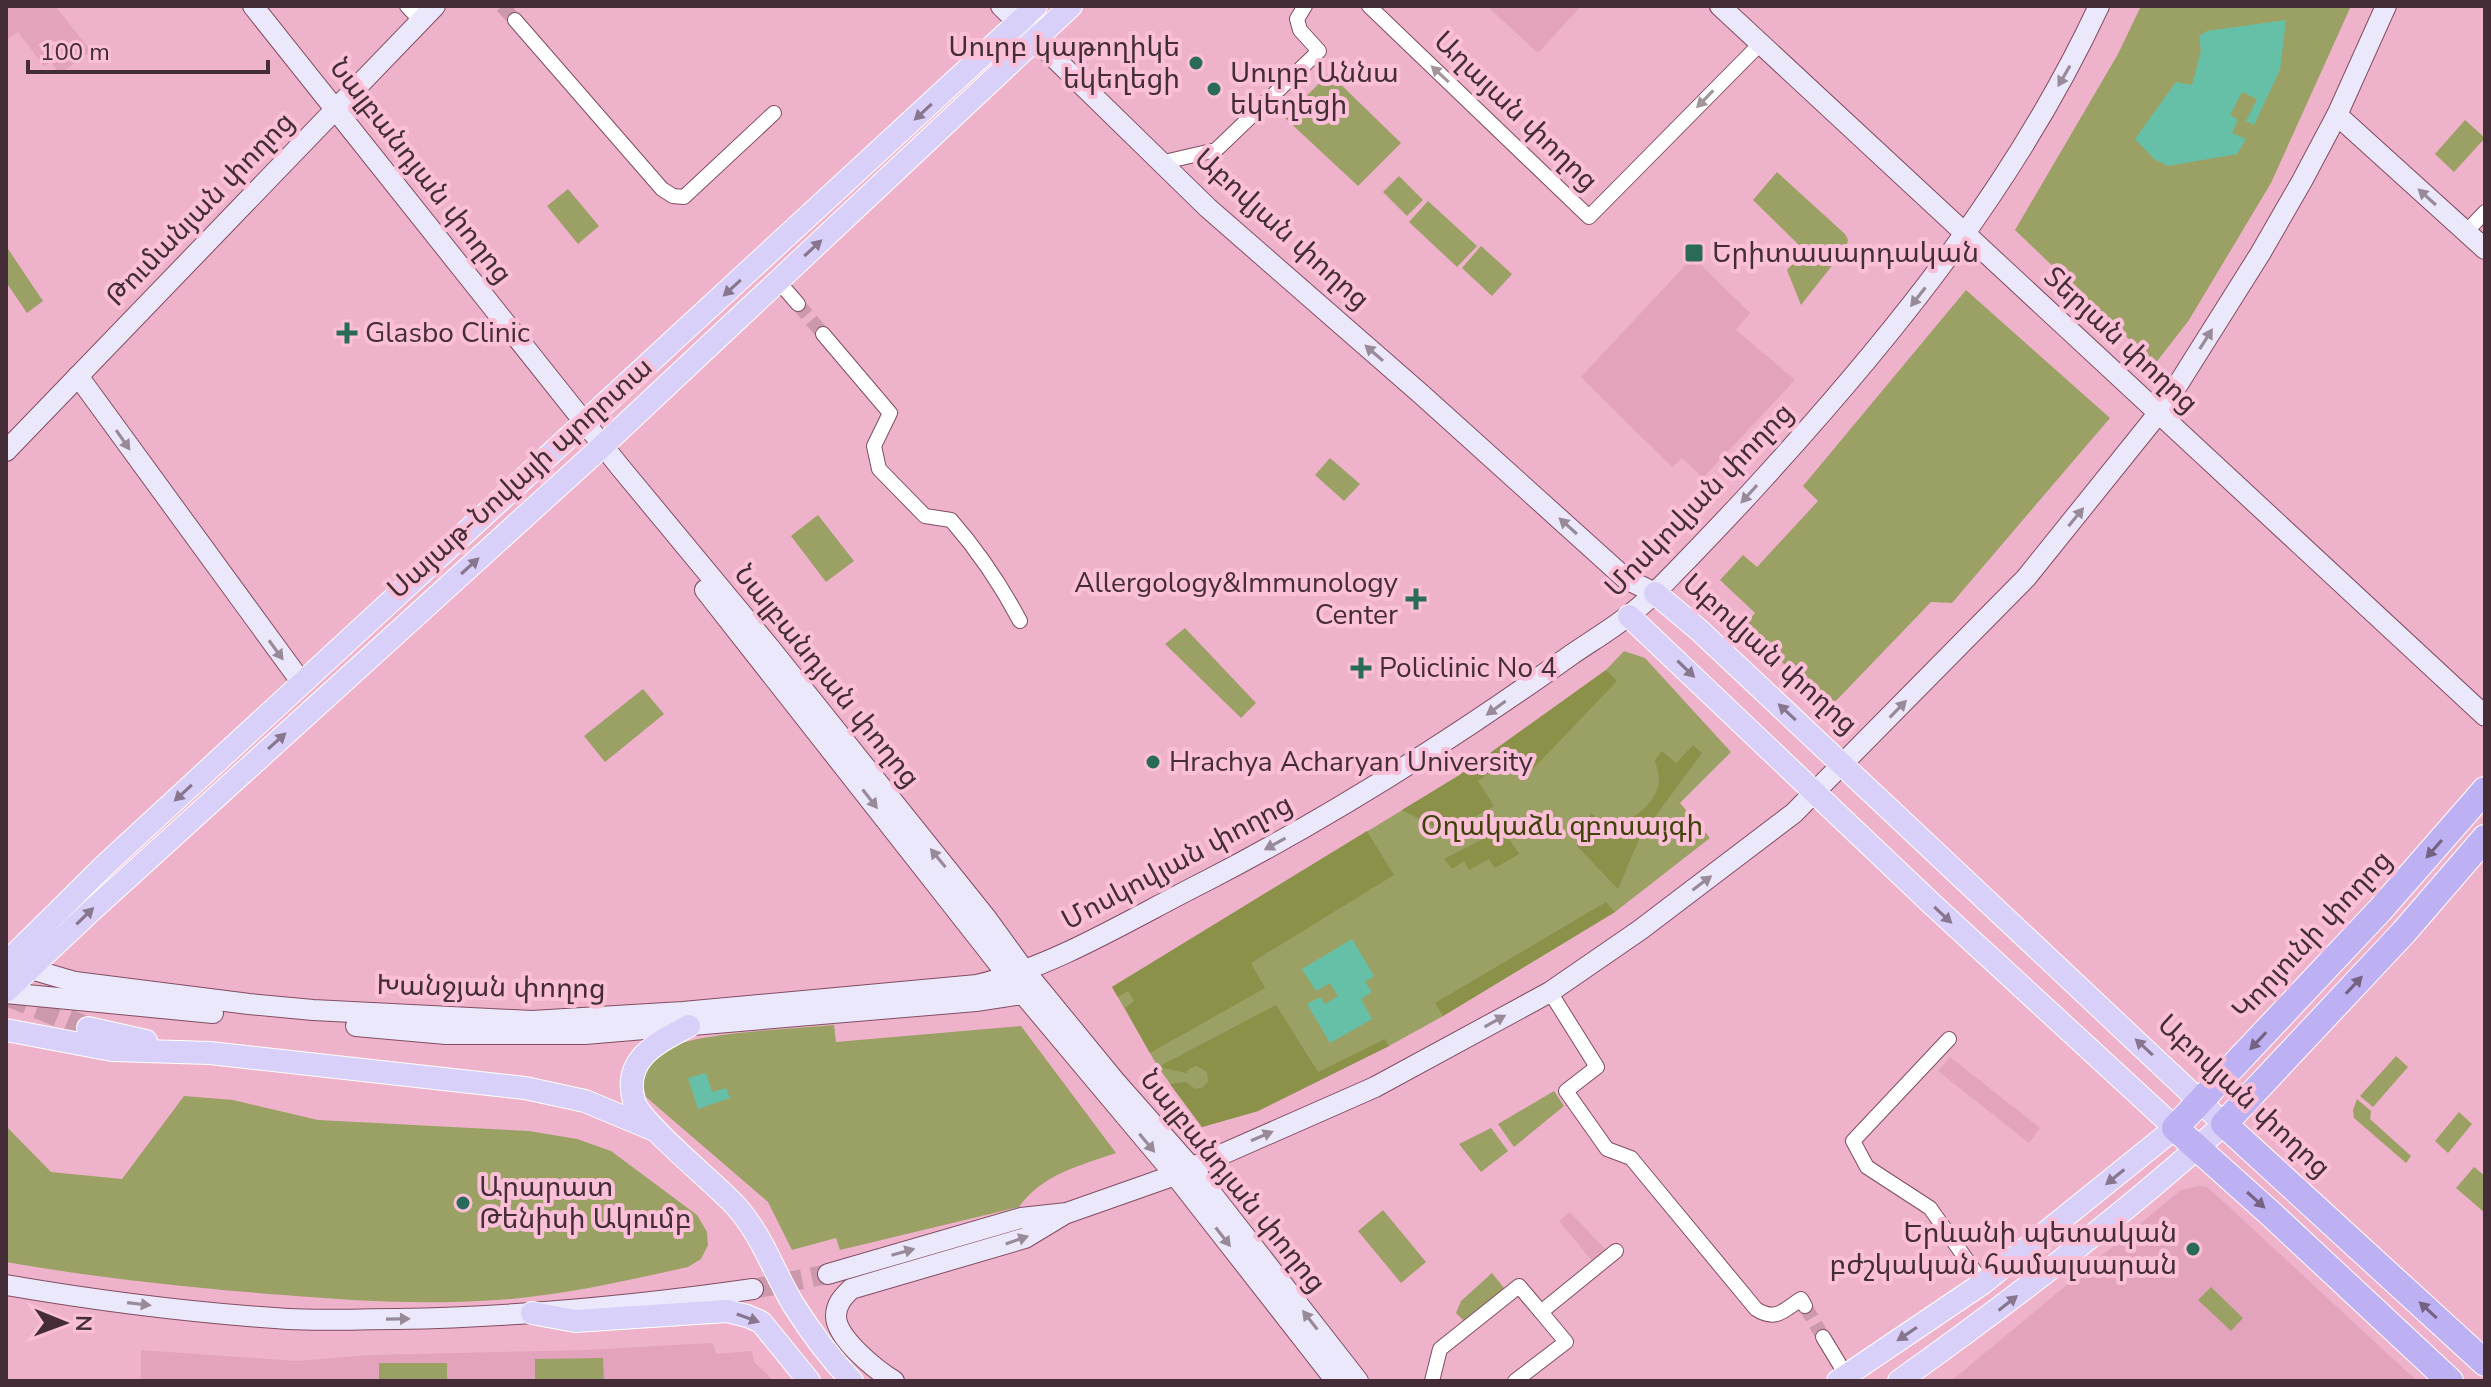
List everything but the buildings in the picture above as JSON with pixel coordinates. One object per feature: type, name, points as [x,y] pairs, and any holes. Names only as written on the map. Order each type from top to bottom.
[{"type":"highway","name":"Կորյունի փողոց","points":[[2175,1128],[2381,909],[2485,790]]},
{"type":"highway","points":[[2224,1124],[2404,932],[2485,838]]},
{"type":"highway","name":"Աբովյան փողոց","points":[[2224,1124],[2485,1363]]},
{"type":"highway","points":[[2175,1128],[2450,1381]]},
{"type":"main road","name":"Նալբանդյան փողոց","points":[[238,6],[333,113]]},
{"type":"main road","name":"Նալբանդյան փողոց","points":[[253,6],[333,113],[1016,974],[1115,1081],[1336,1381]]},
{"type":"main road","name":"Աբովյան փողոց","points":[[1001,6],[1160,163],[1626,579],[1655,593],[1699,630],[2224,1124]]},
{"type":"main road","name":"Սայաթ-Նովայի պողոտա","points":[[6,961],[74,894],[1036,6]]},
{"type":"main road","name":"Սայաթ-Նովայի պողոտա","points":[[6,992],[600,448],[1071,6]]},
{"type":"main road","name":"Տերյան փողոց","points":[[1720,6],[2485,716]]},
{"type":"main road","name":"Մոսկովյան փողոց","points":[[1016,974],[1085,943],[1315,822],[1478,721],[1629,616],[1655,593],[1841,393],[1965,235],[2037,124],[2073,61],[2099,6]]},
{"type":"main road","points":[[894,1381],[856,1350],[838,1327],[836,1313],[840,1300],[851,1289],[1025,1238],[1067,1213],[1183,1171],[1375,1087],[1550,992],[1640,930],[1816,794],[2026,578],[2159,413],[2260,254],[2337,115],[2386,6]]},
{"type":"main road","name":"Թումանյան փողոց","points":[[6,451],[333,113],[421,11]]},
{"type":"main road","points":[[2337,115],[2485,249]]},
{"type":"main road","points":[[78,376],[302,683]]},
{"type":"main road","points":[[1629,616],[2175,1128]]},
{"type":"main road","name":"Խանջյան փողոց","points":[[6,961],[75,982],[249,1004],[532,1021],[683,1012],[977,985],[1016,974]]},
{"type":"main road","name":"Նալբանդյան փողոց","points":[[1016,974],[1023,994],[1183,1171],[1358,1381]]},
{"type":"main road","name":"Խանջյան փողոց","points":[[6,992],[446,1034],[585,1034],[976,1001],[1023,994]]},
{"type":"main road","points":[[689,1026],[646,1051],[636,1067],[632,1089],[634,1101],[645,1119],[737,1207],[760,1237],[793,1304],[835,1364],[852,1381]]},
{"type":"main road","points":[[88,1028],[210,1053]]},
{"type":"main road","points":[[6,1030],[112,1050],[210,1053],[539,1090],[585,1101],[657,1131]]},
{"type":"main road","points":[[1899,1381],[1999,1310],[2105,1228],[2224,1124]]},
{"type":"main road","name":"Կորյունի փողոց","points":[[1842,1378],[1983,1283],[2175,1128]]},
{"type":"main road","points":[[828,1274],[1021,1218],[1067,1213]]},
{"type":"main road","points":[[6,1285],[139,1304],[291,1319],[473,1318],[667,1302],[753,1289]]},
{"type":"main road","points":[[532,1313],[575,1321],[727,1311],[761,1322],[809,1381]]},
{"type":"street","points":[[1160,163],[1216,150],[1319,51],[1300,30],[1297,19],[1305,6]]},
{"type":"street","name":"Աղայան փողոց","points":[[1369,6],[1589,217],[1760,44]]},
{"type":"street","points":[[515,20],[662,189],[673,196],[684,197],[774,113]]},
{"type":"street","points":[[2466,232],[2485,212]]},
{"type":"street","points":[[778,281],[798,304]]},
{"type":"street","points":[[823,334],[890,413],[874,446],[879,469],[925,516],[951,520],[973,545],[1020,621]]},
{"type":"street","points":[[1550,992],[1597,1067],[1566,1091],[1607,1149],[1631,1158],[1756,1309],[1776,1316],[1801,1299],[1805,1306]]},
{"type":"street","points":[[1949,1039],[1853,1141],[1867,1167],[1930,1208],[1983,1283]]},
{"type":"street","points":[[1541,1312],[1616,1251]]},
{"type":"street","points":[[1432,1381],[1440,1349],[1519,1286],[1566,1342],[1515,1381]]},
{"type":"street","points":[[1823,1337],[1842,1378]]},
{"type":"shaded area","points":[[6,6],[55,6],[91,51],[60,74],[51,62],[44,66],[18,32],[6,40]]},
{"type":"shaded area","points":[[1487,6],[1581,6],[1538,53]]},
{"type":"shaded area","points":[[2286,20],[2280,70],[2254,125],[2246,121],[2257,99],[2242,92],[2230,115],[2238,120],[2232,133],[2246,139],[2237,154],[2168,166],[2154,159],[2135,139],[2176,82],[2192,85],[2201,51],[2199,36],[2207,31]]},
{"type":"shaded area","points":[[1693,257],[1750,313],[1736,330],[1795,380],[1703,478],[1682,458],[1672,467],[1581,377]]},
{"type":"shaded area","points":[[1606,670],[1617,681],[1533,769],[1518,752],[1478,781],[1494,806],[1446,833],[1402,810],[1458,776]]},
{"type":"shaded area","points":[[1693,745],[1702,753],[1640,837],[1618,889],[1577,846],[1591,813],[1601,821],[1610,823],[1639,813],[1657,789],[1659,778],[1655,760],[1662,751],[1676,763]]},
{"type":"shaded area","points":[[1367,831],[1394,875],[1251,963],[1265,988],[1150,1053],[1125,1008],[1134,1001],[1128,991],[1118,997],[1112,987]]},
{"type":"shaded area","points":[[1494,833],[1506,834],[1519,854],[1495,868],[1489,859],[1469,870],[1464,861],[1452,869],[1444,859]]},
{"type":"shaded area","points":[[1606,902],[1615,912],[1443,1016],[1435,1003]]},
{"type":"shaded area","points":[[1352,939],[1374,976],[1365,982],[1372,992],[1361,999],[1372,1019],[1330,1043],[1307,1004],[1320,997],[1325,1004],[1338,996],[1330,983],[1316,991],[1302,969]]},
{"type":"shaded area","points":[[1276,1005],[1318,1072],[1385,1039],[1389,1046],[1258,1111],[1202,1127],[1170,1084],[1186,1082],[1195,1089],[1202,1088],[1208,1082],[1207,1072],[1197,1066],[1186,1073],[1158,1067]]},
{"type":"shaded area","points":[[1950,1057],[2040,1128],[2029,1143],[1938,1071]]},
{"type":"shaded area","points":[[706,1073],[712,1092],[726,1088],[730,1098],[698,1109],[688,1078]]},
{"type":"shaded area","name":"Երևանի պետական բժշկական համալսարան","points":[[2207,1187],[2215,1194],[2417,1381],[1951,1381],[2181,1190]]},
{"type":"shaded area","points":[[1570,1212],[1606,1250],[1593,1262],[1559,1221]]},
{"type":"shaded area","points":[[713,1343],[716,1354],[752,1351],[754,1362],[774,1381],[141,1381],[141,1350],[296,1361],[371,1355],[585,1350]]},
{"type":"green space","points":[[2141,6],[2351,6],[2271,183],[2189,320],[2155,364],[2015,230],[2118,54]]},
{"type":"green space","points":[[1329,73],[1401,143],[1358,186],[1285,118]]},
{"type":"green space","points":[[2465,120],[2485,138],[2454,172],[2435,154]]},
{"type":"green space","points":[[1777,172],[1848,240],[1846,248],[1801,305],[1787,270],[1804,250],[1753,200]]},
{"type":"green space","points":[[1399,176],[1423,200],[1407,216],[1383,192]]},
{"type":"green space","points":[[568,189],[599,226],[578,244],[547,206]]},
{"type":"green space","points":[[1428,201],[1477,246],[1457,267],[1409,222]]},
{"type":"green space","points":[[6,246],[43,301],[27,313],[6,282]]},
{"type":"green space","points":[[1481,246],[1512,274],[1492,296],[1462,268]]},
{"type":"green space","points":[[1966,290],[2110,418],[1952,603],[1931,602],[1832,705],[1742,628],[1755,613],[1720,580],[1743,555],[1757,567],[1818,501],[1803,486]]},
{"type":"green space","points":[[1330,458],[1360,484],[1344,501],[1315,475]]},
{"type":"green space","points":[[818,515],[854,561],[826,582],[791,536]]},
{"type":"green space","points":[[1185,628],[1256,703],[1241,718],[1165,644]]},
{"type":"green space","name":"Օղակաձև զբոսայգի","points":[[1624,651],[1645,658],[1731,752],[1680,803],[1710,838],[1615,912],[1443,1016],[1258,1111],[1202,1127],[1158,1067],[1112,987],[1458,776],[1606,670]]},
{"type":"green space","points":[[643,689],[664,714],[605,762],[584,736]]},
{"type":"green space","points":[[834,1025],[836,1042],[1021,1026],[1116,1153],[1050,1179],[1019,1207],[840,1250],[836,1238],[792,1250],[768,1202],[646,1097],[642,1081],[663,1051],[696,1039]]},
{"type":"green space","points":[[2396,1056],[2408,1067],[2373,1107],[2360,1096]]},
{"type":"green space","points":[[1554,1091],[1564,1106],[1514,1147],[1498,1124]]},
{"type":"green space","points":[[184,1096],[233,1100],[318,1120],[529,1131],[577,1139],[611,1151],[697,1215],[707,1232],[708,1245],[701,1259],[688,1267],[641,1278],[545,1295],[443,1302],[364,1301],[214,1289],[110,1278],[6,1262],[6,1126],[51,1172],[122,1179]]},
{"type":"green space","points":[[2357,1099],[2371,1111],[2370,1119],[2411,1156],[2406,1163],[2354,1118]]},
{"type":"green space","points":[[2459,1112],[2472,1124],[2448,1153],[2435,1141]]},
{"type":"green space","points":[[1491,1128],[1508,1151],[1481,1172],[1459,1144]]},
{"type":"green space","points":[[2474,1167],[2485,1176],[2485,1213],[2456,1188]]},
{"type":"green space","points":[[1383,1210],[1426,1262],[1401,1283],[1358,1231]]},
{"type":"green space","points":[[1492,1273],[1504,1288],[1466,1323],[1456,1313],[1461,1301]]},
{"type":"green space","points":[[2211,1287],[2243,1318],[2231,1331],[2198,1300]]},
{"type":"green space","points":[[603,1358],[604,1381],[535,1381],[535,1359]]},
{"type":"green space","points":[[379,1363],[447,1363],[447,1381],[379,1381]]},
{"type":"tunnel","points":[[502,6],[515,20]]},
{"type":"tunnel","points":[[798,304],[823,334]]},
{"type":"tunnel","points":[[7,995],[88,1028]]},
{"type":"tunnel","points":[[753,1289],[828,1274]]},
{"type":"tunnel","points":[[1805,1306],[1823,1337]]},
{"type":"place","name":"Սուրբ կաթողիկե եկեղեցի","points":[[1196,63]]},
{"type":"place","name":"Սուրբ Աննա եկեղեցի","points":[[1214,89]]},
{"type":"place","name":"Երիտասարդական","points":[[1694,253]]},
{"type":"place","name":"Glasbo Clinic","points":[[347,333]]},
{"type":"place","name":"Allergology&Immunology Center","points":[[1416,599]]},
{"type":"place","name":"Policlinic No 4","points":[[1361,668]]},
{"type":"place","name":"Hrachya Acharyan University","points":[[1153,762]]},
{"type":"place","name":"Արարատ Թենիսի Ակումբ","points":[[463,1203]]},
{"type":"place","name":"Երևանի պետական բժշկական համալսարան","points":[[2193,1249]]}]
